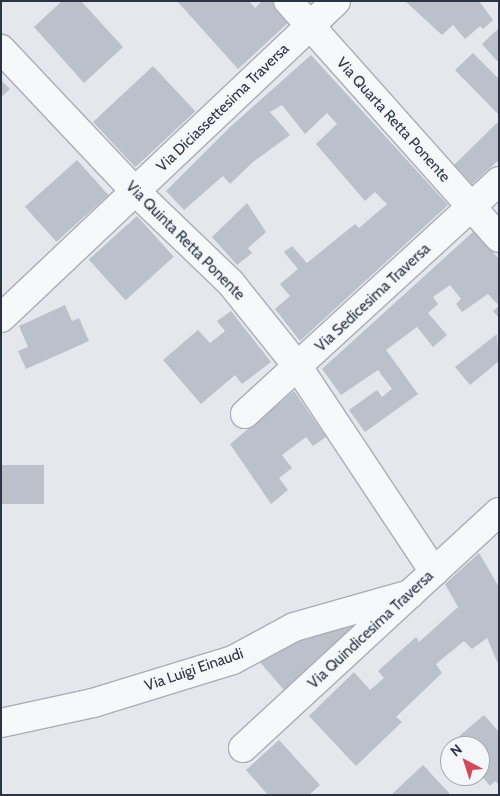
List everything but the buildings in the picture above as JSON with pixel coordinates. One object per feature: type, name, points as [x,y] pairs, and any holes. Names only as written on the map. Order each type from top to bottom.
[{"type":"street","name":"Via Quarta Retta Ponente","points":[[288,1],[308,26],[499,238]]},
{"type":"street","name":"Via Diciassettesima Traversa","points":[[1,318],[336,1]]},
{"type":"street","name":"Via Quinta Retta Ponente","points":[[1,50],[136,191],[230,282],[298,367],[434,572]]},
{"type":"street","name":"Via Sedicesima Traversa","points":[[245,414],[499,181]]},
{"type":"street","name":"Via Quindicesima Traversa","points":[[243,748],[499,512]]},
{"type":"street","name":"Via Luigi Einaudi","points":[[1,723],[93,702],[233,660],[294,627],[410,594]]}]
